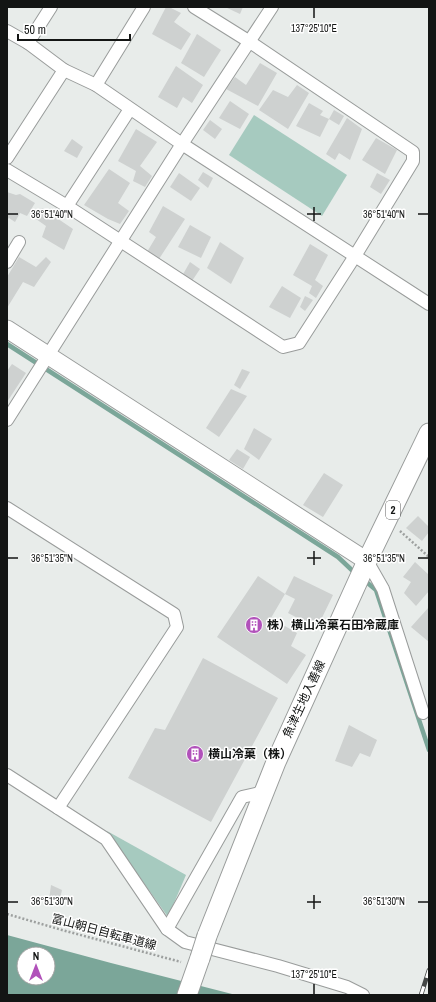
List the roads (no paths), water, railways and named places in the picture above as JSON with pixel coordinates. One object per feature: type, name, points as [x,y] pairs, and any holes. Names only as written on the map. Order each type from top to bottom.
[{"type":"main road","name":"魚津生地入善線","points":[[187,995],[207,936],[276,762],[367,561],[429,433]]},
{"type":"street","points":[[28,44],[51,7]]},
{"type":"street","points":[[96,85],[144,7]]},
{"type":"street","points":[[7,170],[67,206],[283,347],[299,343],[414,160],[414,152],[250,42],[194,7]]},
{"type":"street","points":[[7,420],[182,144],[272,7]]},
{"type":"street","points":[[7,31],[64,70],[96,85],[182,144],[429,304]]},
{"type":"street","points":[[7,158],[64,70]]},
{"type":"street","points":[[67,206],[130,109]]},
{"type":"street","points":[[7,262],[19,242]]},
{"type":"street","points":[[7,329],[367,561],[383,589],[423,713]]},
{"type":"street","points":[[7,508],[174,614],[177,627],[58,808]]},
{"type":"street","points":[[7,775],[106,839],[168,930],[185,942],[278,966],[347,987],[363,995]]},
{"type":"street","points":[[168,930],[242,797],[264,792]]},
{"type":"waterway","points":[[7,344],[338,557],[356,574]]},
{"type":"waterway","points":[[364,580],[376,590],[429,750]]},
{"type":"railway","points":[[421,995],[429,970]]},
{"type":"place","name":"株）横山冷菓石田冷蔵庫","points":[[254,625]]},
{"type":"place","name":"横山冷菓（株）","points":[[195,754]]}]
